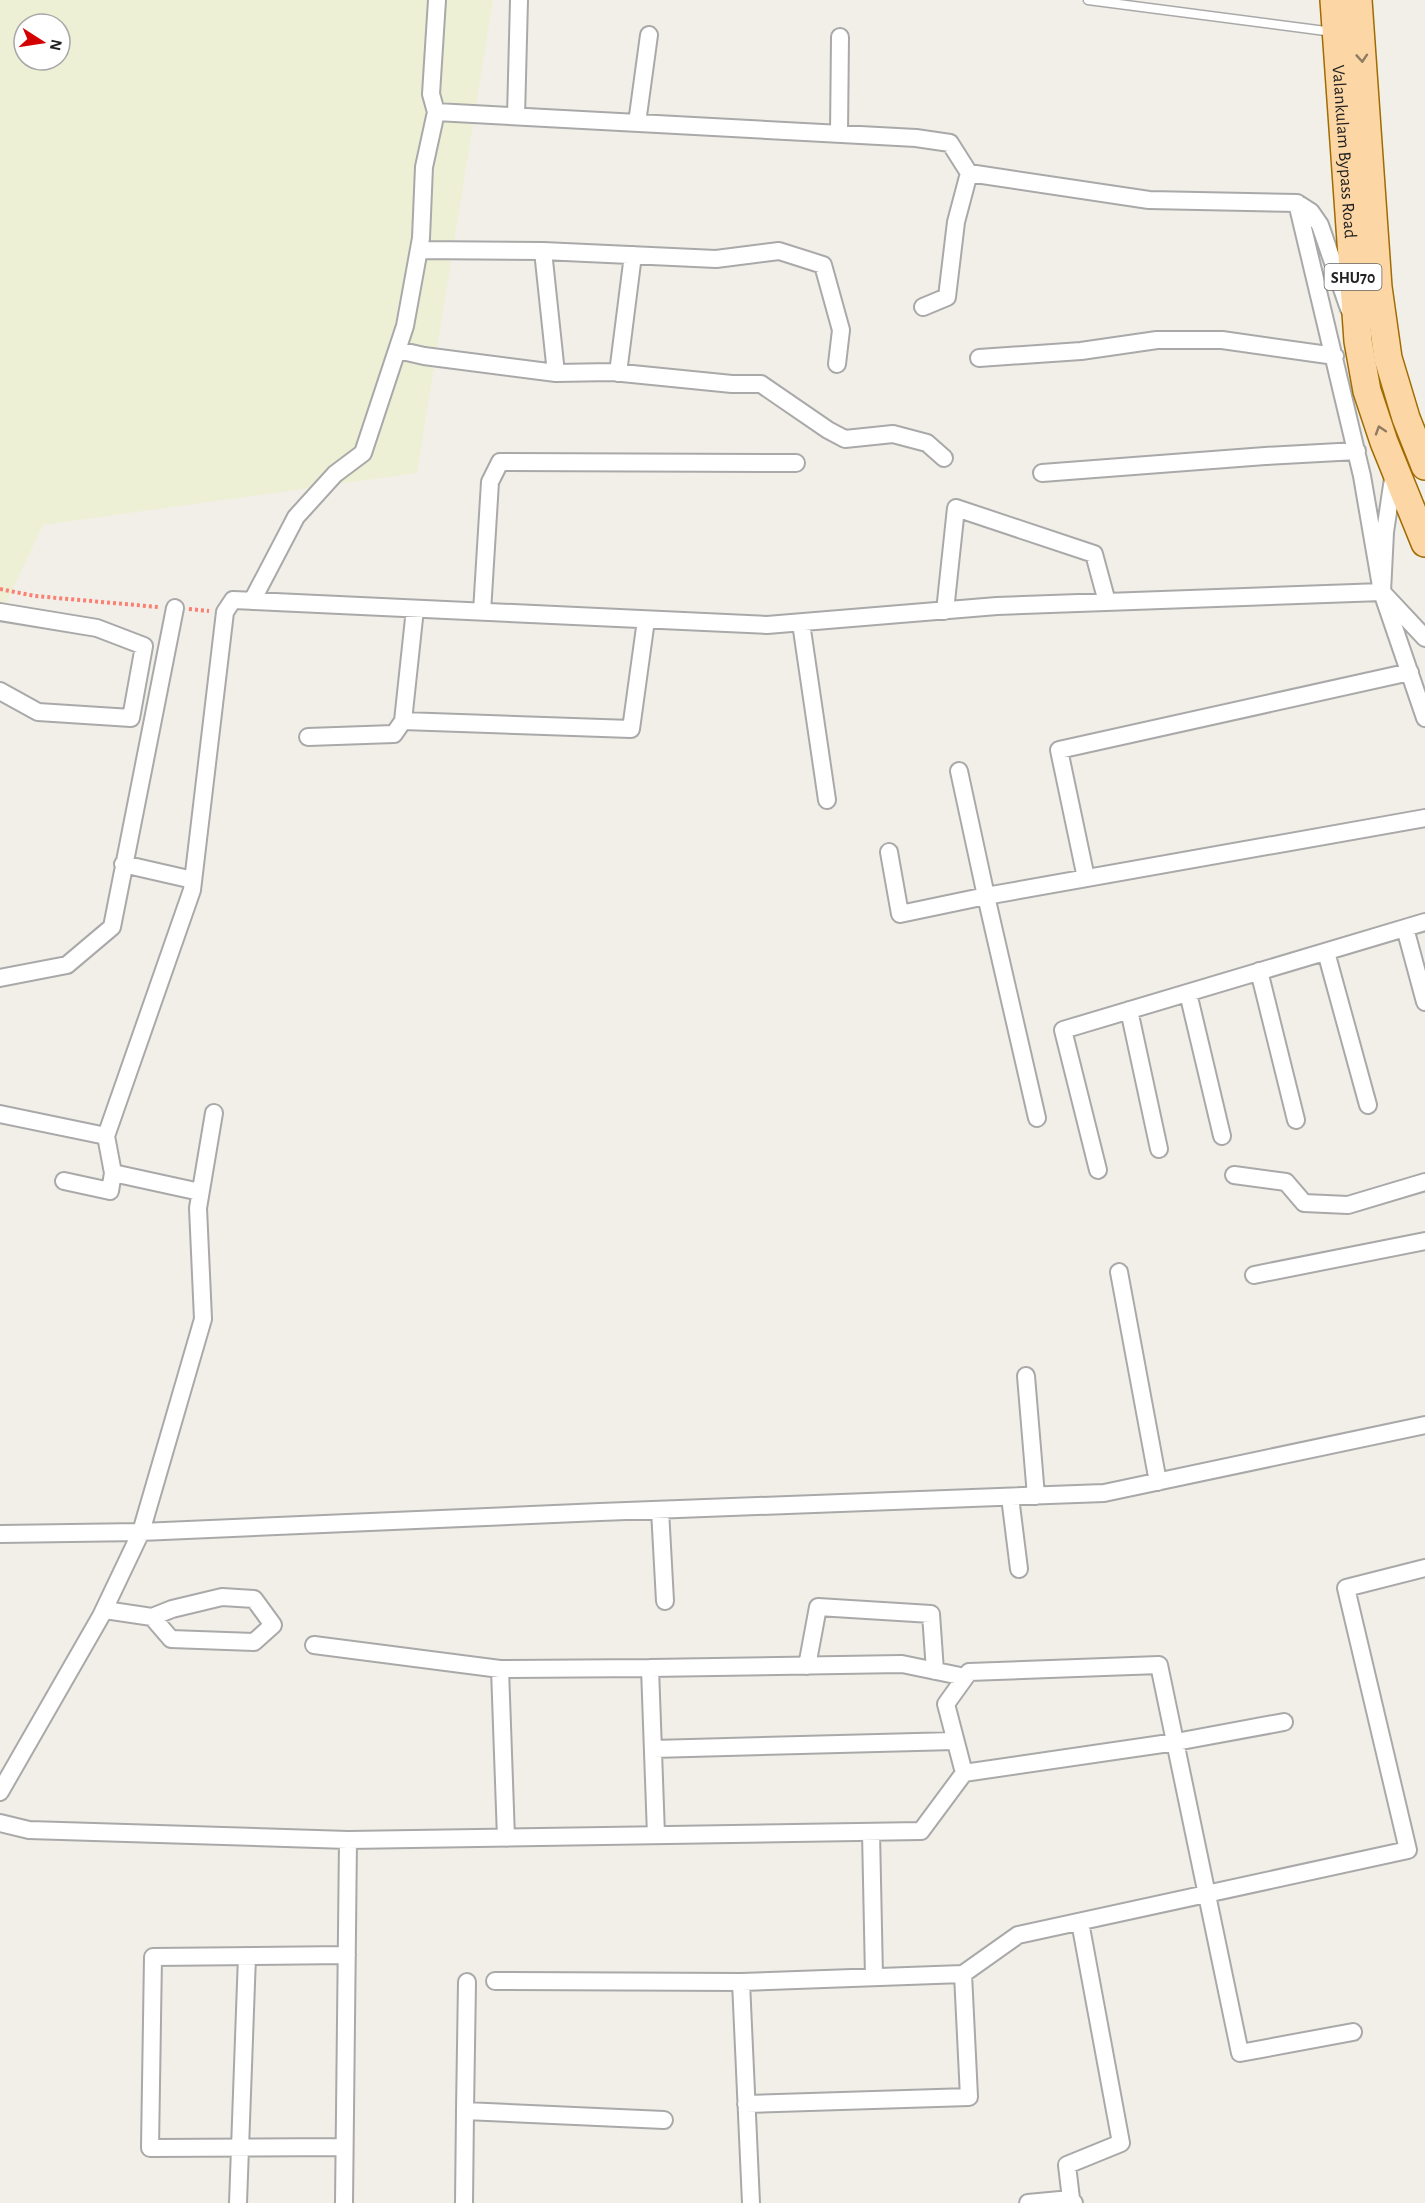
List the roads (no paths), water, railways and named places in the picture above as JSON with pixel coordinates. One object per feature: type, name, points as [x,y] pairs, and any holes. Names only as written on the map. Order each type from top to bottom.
[{"type":"main road","name":"Valankulam Bypass Road","points":[[1334,0],[1351,343],[1384,442],[1425,543]]},
{"type":"main road","name":"Valankulam Bypass Road","points":[[1358,0],[1378,287],[1388,358],[1406,418],[1425,466]]},
{"type":"main road","points":[[1351,343],[1386,342]]},
{"type":"street","points":[[252,601],[296,517],[335,474],[363,453],[398,350],[405,326],[418,250],[424,167],[436,112],[431,94],[437,0]]},
{"type":"street","points":[[516,116],[519,0]]},
{"type":"street","points":[[637,123],[649,35]]},
{"type":"street","points":[[839,134],[840,37]]},
{"type":"street","points":[[436,112],[916,138],[950,143],[969,173],[956,222],[947,297],[922,307]]},
{"type":"street","points":[[969,173],[1149,200],[1297,203],[1311,212],[1320,225],[1346,304],[1351,343],[1357,452],[1382,592],[1425,718]]},
{"type":"street","points":[[1297,203],[1351,343]]},
{"type":"street","points":[[418,250],[543,251],[716,259],[779,250],[823,265],[841,330],[837,364]]},
{"type":"street","points":[[543,251],[556,373]]},
{"type":"street","points":[[618,373],[633,255]]},
{"type":"street","points":[[979,357],[1081,351],[1157,340],[1351,343]]},
{"type":"street","points":[[398,350],[424,356],[556,373],[618,373],[732,384],[761,384],[845,439],[893,434],[927,443],[944,458]]},
{"type":"street","points":[[1042,472],[1265,456],[1357,452]]},
{"type":"street","points":[[482,612],[490,482],[500,462],[796,463]]},
{"type":"street","points":[[1394,468],[1385,532],[1382,592],[1425,638]]},
{"type":"street","points":[[945,611],[956,508],[1094,554],[1107,602]]},
{"type":"street","points":[[64,1181],[110,1191],[114,1173],[106,1136],[192,890],[225,612],[233,600],[767,626],[997,606],[1382,592]]},
{"type":"street","points":[[0,978],[67,965],[112,927],[175,608]]},
{"type":"street","points":[[308,737],[394,734],[403,721],[415,609]]},
{"type":"street","points":[[0,612],[97,628],[144,646],[131,718],[38,712],[0,691]]},
{"type":"street","points":[[403,721],[631,729],[646,620]]},
{"type":"street","points":[[801,623],[828,800]]},
{"type":"street","points":[[1086,878],[1059,750],[1410,672]]},
{"type":"street","points":[[959,771],[1037,1118]]},
{"type":"street","points":[[889,852],[900,914],[986,896],[1425,818]]},
{"type":"street","points":[[123,864],[193,880]]},
{"type":"street","points":[[1098,1170],[1063,1030],[1425,922]]},
{"type":"street","points":[[1405,928],[1425,1002]]},
{"type":"street","points":[[1326,952],[1368,1105]]},
{"type":"street","points":[[1259,972],[1296,1120]]},
{"type":"street","points":[[1188,993],[1222,1136]]},
{"type":"street","points":[[1128,1010],[1159,1149]]},
{"type":"street","points":[[0,1792],[105,1610],[141,1532],[204,1319],[198,1208],[214,1113]]},
{"type":"street","points":[[0,1114],[106,1136]]},
{"type":"street","points":[[114,1173],[200,1192]]},
{"type":"street","points":[[1234,1175],[1286,1182],[1304,1203],[1348,1205],[1425,1182]]},
{"type":"street","points":[[1254,1275],[1425,1241]]},
{"type":"street","points":[[1119,1272],[1158,1482]]},
{"type":"street","points":[[1026,1376],[1036,1496]]},
{"type":"street","points":[[0,1533],[141,1532],[1104,1493],[1425,1425]]},
{"type":"street","points":[[1010,1497],[1018,1569]]},
{"type":"street","points":[[660,1510],[665,1601]]},
{"type":"street","points":[[495,1982],[741,1982],[963,1974],[1018,1935],[1408,1850],[1346,1588],[1425,1568]]},
{"type":"street","points":[[105,1610],[152,1617],[172,1609],[222,1597],[254,1599],[273,1625],[254,1642],[171,1639],[152,1617]]},
{"type":"street","points":[[807,1666],[818,1607],[931,1614],[935,1671]]},
{"type":"street","points":[[314,1645],[500,1669],[902,1664],[965,1677]]},
{"type":"street","points":[[964,1773],[946,1704],[969,1672],[1160,1665],[1240,2053],[1353,2032]]},
{"type":"street","points":[[650,1668],[656,1835]]},
{"type":"street","points":[[500,1669],[506,1838]]},
{"type":"street","points":[[0,1824],[29,1830],[348,1840],[921,1831],[964,1773],[1176,1742],[1284,1722]]},
{"type":"street","points":[[653,1749],[955,1741]]},
{"type":"street","points":[[871,1832],[874,1977]]},
{"type":"street","points":[[344,2203],[348,1840]]},
{"type":"street","points":[[1028,2203],[1073,2201],[1067,2165],[1121,2143],[1080,1922]]},
{"type":"street","points":[[344,2147],[150,2148],[153,1957],[347,1955]]},
{"type":"street","points":[[238,2203],[247,1956]]},
{"type":"street","points":[[746,2104],[969,2097],[963,1974]]},
{"type":"street","points":[[464,2203],[467,1982]]},
{"type":"street","points":[[741,1982],[751,2203]]},
{"type":"street","points":[[465,2111],[664,2120]]},
{"type":"lane","points":[[1088,0],[1336,32]]}]
